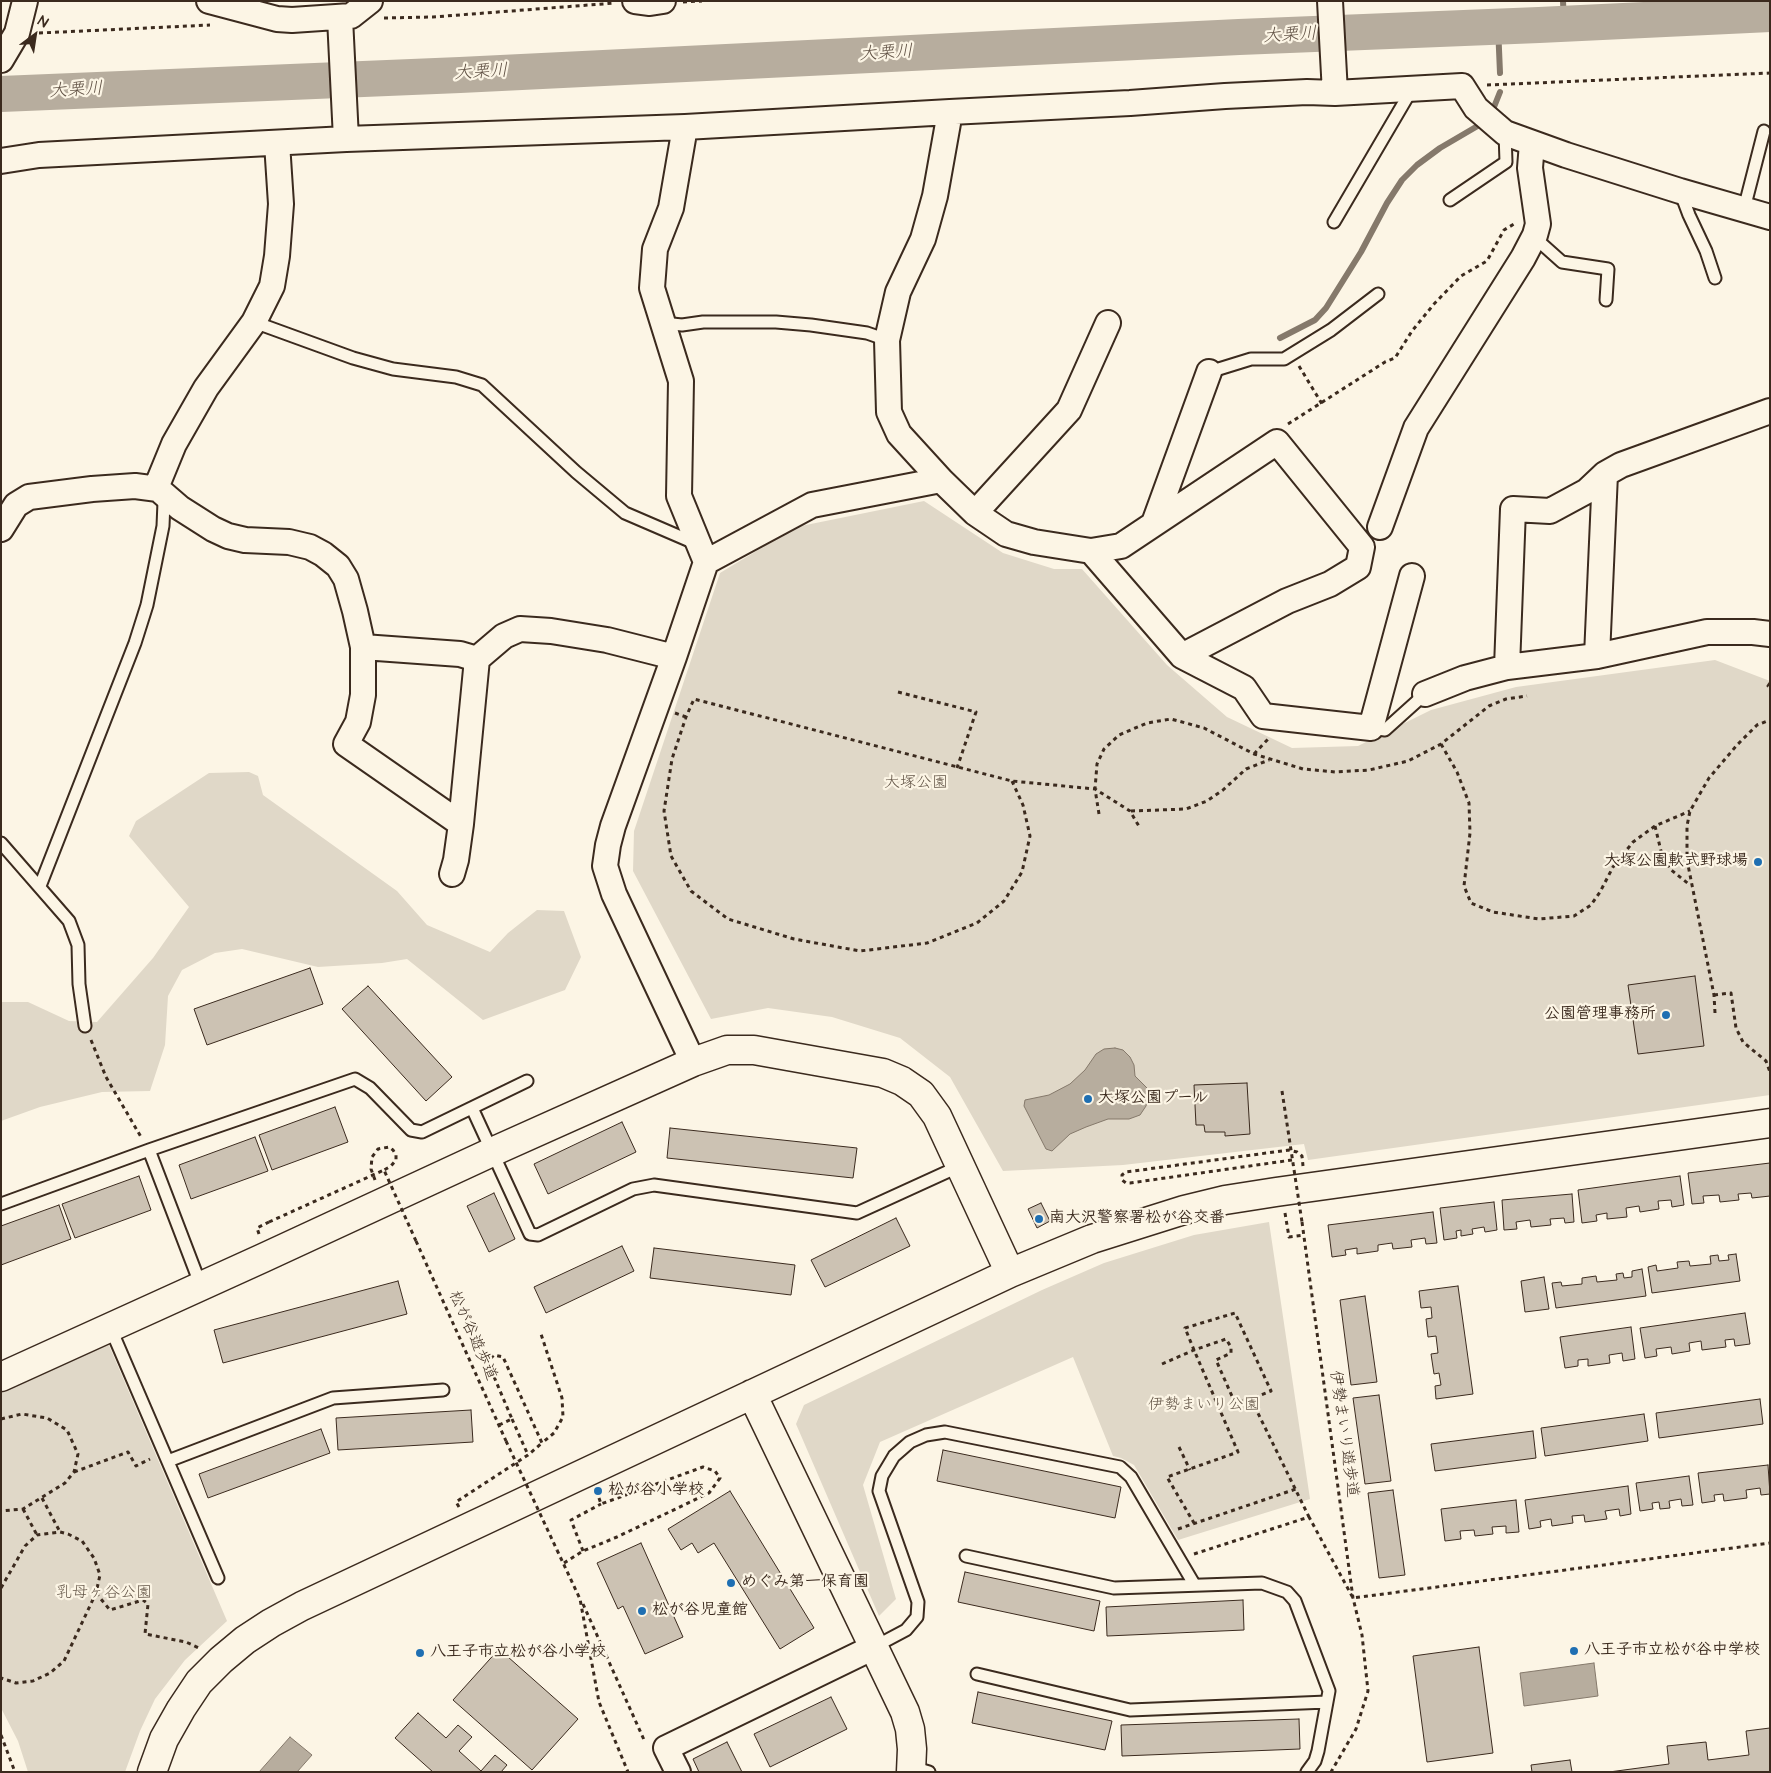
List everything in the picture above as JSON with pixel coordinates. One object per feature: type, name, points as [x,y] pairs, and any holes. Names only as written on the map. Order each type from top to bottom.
[{"type":"street","points":[[1,60],[17,33],[25,1]]},
{"type":"street","points":[[209,1],[249,6],[277,19],[292,20],[340,21],[375,10]]},
{"type":"street","points":[[1330,1],[1335,90]]},
{"type":"street","points":[[626,2],[670,2]]},
{"type":"street","points":[[340,21],[346,136]]},
{"type":"street","points":[[1,161],[39,155],[277,143],[346,136],[685,127],[1335,90],[1462,86],[1476,108],[1505,133],[1680,191],[1770,217]]},
{"type":"street","points":[[950,112],[935,196],[923,239],[898,292],[887,340],[889,412],[899,434],[941,480],[975,512],[1006,534],[1034,542],[1091,551],[1121,546],[1278,442],[1362,547],[1358,567],[1330,584],[1287,601],[1182,656]]},
{"type":"street","points":[[685,127],[671,208],[656,249],[652,288],[681,381],[679,496],[703,554],[674,657],[613,826],[605,866],[614,894],[693,1062]]},
{"type":"street","points":[[158,489],[158,483],[174,444],[206,388],[254,322],[272,286],[278,256],[281,204],[277,143]]},
{"type":"street","points":[[1380,527],[1416,428],[1522,258],[1525,230],[1538,224],[1530,168],[1532,143]]},
{"type":"street","points":[[975,512],[1069,410],[1108,323]]},
{"type":"street","points":[[1154,523],[1209,372]]},
{"type":"street","points":[[1507,667],[1513,510],[1550,511],[1587,492],[1606,474],[1621,465],[1770,411]]},
{"type":"street","points":[[1598,656],[1606,474]]},
{"type":"street","points":[[703,554],[812,505],[941,480]]},
{"type":"street","points":[[1,530],[16,505],[29,498],[100,488],[135,486],[158,489],[180,508],[213,529],[228,536],[246,540],[289,542],[310,547],[323,554],[338,566],[346,580],[363,646],[362,695],[358,722],[346,744],[461,824]]},
{"type":"street","points":[[1091,551],[1182,656],[1244,688],[1263,716],[1371,728],[1412,576]]},
{"type":"street","points":[[452,874],[461,824],[476,659],[504,636],[520,629],[608,640],[674,657]]},
{"type":"street","points":[[1425,694],[1464,678],[1507,667],[1598,656],[1707,632],[1770,634]]},
{"type":"street","points":[[363,646],[460,654],[476,659]]},
{"type":"street","points":[[1,1377],[492,1152],[693,1062],[727,1050],[754,1050],[883,1073],[902,1081],[921,1094],[937,1116],[1010,1273]]},
{"type":"street","points":[[152,1772],[164,1739],[181,1709],[200,1682],[221,1660],[239,1645],[272,1623],[302,1606],[1010,1273],[1092,1239],[1138,1223],[1225,1200],[1770,1123]]},
{"type":"street","points":[[752,1394],[905,1712],[917,1770]]},
{"type":"street","points":[[678,1772],[666,1748],[874,1647]]},
{"type":"lane","points":[[1334,222],[1412,89]]},
{"type":"lane","points":[[1744,209],[1764,131]]},
{"type":"lane","points":[[1450,200],[1506,162],[1505,133]]},
{"type":"lane","points":[[1680,191],[1688,216],[1706,251],[1715,278]]},
{"type":"lane","points":[[1525,230],[1562,262],[1608,269],[1606,300]]},
{"type":"lane","points":[[1209,372],[1251,359],[1284,359],[1331,330],[1378,294]]},
{"type":"lane","points":[[254,322],[353,358],[393,369],[456,377],[482,385],[576,472],[625,513],[703,554]]},
{"type":"lane","points":[[663,323],[682,325],[703,322],[785,323],[867,333],[887,340]]},
{"type":"lane","points":[[40,886],[135,644],[147,605],[163,526],[164,502],[158,489]]},
{"type":"lane","points":[[1371,728],[1385,730],[1425,694]]},
{"type":"lane","points":[[1,843],[69,921],[78,945],[79,984],[85,1026]]},
{"type":"lane","points":[[1,1204],[148,1150],[355,1079],[370,1088],[411,1130],[422,1132],[527,1081]]},
{"type":"lane","points":[[472,1108],[530,1234],[538,1235],[632,1189],[654,1185],[857,1213],[960,1166]]},
{"type":"lane","points":[[148,1150],[201,1286]]},
{"type":"lane","points":[[110,1328],[218,1578]]},
{"type":"lane","points":[[166,1457],[332,1398],[443,1390]]},
{"type":"lane","points":[[874,1647],[906,1630],[917,1618],[918,1602],[879,1491],[882,1476],[894,1456],[910,1442],[945,1432],[1120,1467],[1131,1477],[1194,1584]]},
{"type":"lane","points":[[966,1556],[1114,1588],[1262,1583],[1287,1592],[1295,1601],[1329,1691],[1318,1751],[1315,1761],[1307,1772]]},
{"type":"lane","points":[[977,1674],[1130,1710],[1327,1702]]},
{"type":"path","points":[[670,2],[702,1]]},
{"type":"path","points":[[375,10],[453,16],[626,2]]},
{"type":"path","points":[[38,33],[214,25]]},
{"type":"path","points":[[1462,86],[1770,74]]},
{"type":"path","points":[[1278,442],[1283,427],[1322,404],[1385,362],[1395,358],[1412,331],[1434,304],[1461,276],[1487,261],[1504,230],[1525,230]]},
{"type":"path","points":[[1292,354],[1322,404]]},
{"type":"path","points":[[1770,683],[1768,686],[1770,688]]},
{"type":"path","points":[[898,692],[976,712],[957,768]]},
{"type":"path","points":[[1099,814],[1095,789],[1097,764],[1104,749],[1119,736],[1147,723],[1171,719],[1204,728],[1254,754],[1303,769],[1336,772],[1368,770],[1408,761],[1441,744],[1489,706],[1506,699],[1527,696]]},
{"type":"path","points":[[1012,781],[1023,805],[1030,836],[1022,872],[1004,901],[977,923],[927,943],[860,951],[794,940],[728,919],[691,891],[671,856],[664,811],[672,759],[694,699],[1012,781],[1095,789],[1130,811],[1140,828]]},
{"type":"path","points":[[1715,1013],[1714,995],[1690,886],[1687,860],[1687,826],[1690,811],[1709,778],[1757,725],[1770,720]]},
{"type":"path","points":[[1441,744],[1457,772],[1469,803],[1470,833],[1464,886],[1471,903],[1493,912],[1539,919],[1574,916],[1591,905],[1613,867],[1633,842],[1655,826],[1690,811]]},
{"type":"path","points":[[1130,811],[1186,809],[1200,804],[1223,790],[1246,770],[1269,760]]},
{"type":"path","points":[[1655,826],[1661,851],[1670,869],[1690,886]]},
{"type":"path","points":[[1714,995],[1731,993],[1736,1028],[1743,1042],[1766,1062],[1770,1072]]},
{"type":"path","points":[[85,1026],[106,1077],[148,1150]]},
{"type":"path","name":"伊勢まいり遊歩道","points":[[1282,1091],[1304,1235],[1353,1598],[1362,1635],[1368,1691],[1356,1729],[1332,1772]]},
{"type":"path","points":[[260,1240],[257,1228],[392,1166],[396,1160],[393,1150],[389,1147],[384,1147],[375,1152],[371,1162],[372,1172]]},
{"type":"path","points":[[1292,1160],[1130,1183],[1122,1180],[1122,1176],[1126,1172],[1289,1150],[1297,1152],[1302,1156],[1304,1166]]},
{"type":"path","name":"松が谷遊歩道","points":[[384,1170],[506,1441],[564,1563]]},
{"type":"path","points":[[1285,1212],[1289,1237],[1304,1235]]},
{"type":"path","points":[[1162,1364],[1194,1350],[1226,1339],[1231,1347],[1231,1353],[1216,1360],[1235,1403],[1271,1391],[1235,1313],[1185,1328],[1194,1350],[1238,1452],[1167,1477],[1194,1523]]},
{"type":"path","points":[[459,1507],[456,1502],[528,1455],[554,1434],[563,1417],[562,1398],[541,1334]]},
{"type":"path","points":[[528,1455],[489,1365],[490,1359],[494,1355],[503,1357],[542,1443]]},
{"type":"path","points":[[1251,1399],[1353,1598],[1770,1542]]},
{"type":"path","points":[[1,1419],[22,1414],[48,1418],[67,1430],[78,1454],[74,1472]]},
{"type":"path","points":[[499,1425],[512,1419]]},
{"type":"path","points":[[1179,1447],[1190,1470]]},
{"type":"path","points":[[1,1511],[23,1509],[65,1482],[74,1472],[128,1452],[136,1466],[166,1457]]},
{"type":"path","points":[[583,1551],[571,1520],[601,1504],[703,1466],[715,1471],[720,1478],[709,1493],[583,1551],[564,1563],[647,1746]]},
{"type":"path","points":[[1175,1530],[1296,1489]]},
{"type":"path","points":[[42,1498],[60,1532]]},
{"type":"path","points":[[599,1498],[601,1504]]},
{"type":"path","points":[[23,1509],[38,1535]]},
{"type":"path","points":[[1179,1559],[1310,1517]]},
{"type":"path","points":[[1,1588],[25,1546],[38,1535],[60,1532],[82,1541],[94,1558],[100,1575],[96,1593],[64,1661],[50,1673],[33,1681],[16,1683],[1,1678]]},
{"type":"path","points":[[96,1593],[110,1610],[144,1600],[148,1604],[145,1634],[186,1642],[204,1650]]},
{"type":"path","points":[[580,1599],[600,1702],[628,1772]]},
{"type":"path","points":[[1,1735],[15,1772]]},
{"type":"green space","name":"大塚公園","points":[[924,501],[1003,553],[1054,569],[1082,569],[1167,665],[1227,717],[1292,748],[1358,746],[1431,710],[1516,687],[1715,660],[1770,681],[1770,1095],[1308,1160],[1304,1144],[1123,1165],[1003,1171],[950,1077],[900,1038],[832,1017],[768,1008],[711,1019],[633,871],[634,831],[720,573],[796,527]]},
{"type":"green space","points":[[249,772],[258,776],[263,795],[397,891],[427,925],[490,952],[508,933],[537,910],[564,911],[581,957],[565,990],[483,1020],[407,959],[382,963],[318,967],[242,949],[215,953],[182,970],[168,996],[165,1045],[150,1091],[102,1092],[40,1107],[1,1121],[1,1002],[28,1002],[69,1021],[97,1022],[153,958],[189,907],[129,836],[136,821],[209,773]]},
{"type":"green space","name":"伊勢まいり公園","points":[[1269,1222],[1310,1499],[1178,1540],[1134,1465],[1113,1456],[1073,1357],[880,1442],[863,1485],[896,1599],[879,1616],[796,1424],[804,1405],[1042,1290],[1104,1263],[1194,1235]]},
{"type":"green space","name":"乳母ヶ谷公園","points":[[108,1343],[227,1621],[185,1660],[155,1699],[140,1731],[125,1772],[28,1772],[18,1741],[1,1708],[1,1391]]},
{"type":"shaded area","name":"大塚公園プール","points":[[1115,1048],[1123,1050],[1130,1057],[1134,1065],[1135,1076],[1147,1088],[1146,1106],[1140,1115],[1129,1119],[1108,1119],[1070,1134],[1052,1151],[1046,1149],[1024,1106],[1025,1100],[1049,1095],[1070,1084],[1085,1070],[1096,1054],[1104,1049]]},
{"type":"shaded area","points":[[1594,1663],[1598,1696],[1524,1706],[1520,1673]]},
{"type":"shaded area","points":[[290,1737],[312,1755],[297,1772],[259,1772]]},
{"type":"building","points":[[310,968],[323,1004],[207,1045],[194,1009]]},
{"type":"building","name":"公園管理事務所","points":[[1695,976],[1704,1046],[1638,1054],[1628,985]]},
{"type":"building","points":[[368,986],[452,1077],[426,1101],[342,1009]]},
{"type":"building","points":[[1247,1083],[1250,1134],[1225,1136],[1225,1132],[1205,1132],[1204,1125],[1196,1125],[1194,1085]]},
{"type":"building","points":[[335,1107],[348,1142],[272,1170],[259,1135]]},
{"type":"building","points":[[622,1122],[636,1152],[548,1194],[534,1164]]},
{"type":"building","points":[[670,1128],[857,1148],[853,1178],[667,1158]]},
{"type":"building","points":[[255,1137],[268,1171],[191,1199],[179,1165]]},
{"type":"building","points":[[1770,1163],[1770,1196],[1752,1198],[1751,1193],[1738,1194],[1739,1200],[1720,1202],[1719,1195],[1703,1196],[1704,1203],[1692,1204],[1688,1173]]},
{"type":"building","points":[[139,1176],[151,1210],[75,1238],[62,1204]]},
{"type":"building","points":[[1680,1176],[1684,1205],[1672,1207],[1671,1200],[1658,1201],[1659,1209],[1640,1212],[1639,1206],[1626,1208],[1627,1217],[1607,1219],[1607,1213],[1596,1215],[1597,1221],[1582,1223],[1578,1190]]},
{"type":"building","points":[[494,1193],[515,1239],[489,1252],[467,1206]]},
{"type":"building","points":[[1572,1194],[1574,1222],[1565,1223],[1564,1218],[1550,1219],[1551,1225],[1531,1227],[1530,1220],[1516,1222],[1517,1229],[1504,1230],[1502,1200]]},
{"type":"building","points":[[1494,1202],[1497,1230],[1485,1232],[1484,1227],[1472,1229],[1473,1234],[1461,1236],[1461,1230],[1456,1231],[1457,1238],[1444,1240],[1440,1208]]},
{"type":"building","points":[[1041,1203],[1050,1221],[1037,1228],[1028,1209]]},
{"type":"building","points":[[59,1205],[71,1239],[1,1265],[1,1226]]},
{"type":"building","points":[[1433,1212],[1437,1243],[1426,1244],[1425,1238],[1411,1240],[1412,1247],[1393,1249],[1392,1243],[1378,1245],[1378,1251],[1357,1254],[1357,1248],[1345,1250],[1346,1255],[1332,1257],[1328,1225]]},
{"type":"building","points":[[896,1218],[910,1246],[825,1287],[811,1260]]},
{"type":"building","points":[[622,1246],[634,1271],[546,1313],[534,1287]]},
{"type":"building","points":[[654,1248],[795,1265],[791,1295],[650,1278]]},
{"type":"building","points":[[1736,1254],[1740,1281],[1652,1293],[1648,1267],[1656,1265],[1657,1271],[1678,1268],[1677,1262],[1689,1261],[1690,1266],[1711,1264],[1710,1256],[1718,1255],[1719,1261],[1729,1260],[1728,1255]]},
{"type":"building","points":[[1642,1269],[1646,1296],[1556,1308],[1552,1283],[1561,1282],[1562,1286],[1582,1284],[1582,1278],[1596,1276],[1597,1282],[1617,1280],[1616,1274],[1623,1273],[1624,1278],[1632,1277],[1632,1271]]},
{"type":"building","points":[[1544,1277],[1549,1309],[1525,1312],[1521,1281]]},
{"type":"building","points":[[398,1281],[407,1314],[223,1363],[214,1330]]},
{"type":"building","points":[[1458,1286],[1473,1394],[1436,1399],[1435,1386],[1441,1385],[1439,1373],[1434,1374],[1431,1354],[1438,1353],[1436,1336],[1428,1337],[1426,1319],[1432,1318],[1431,1307],[1421,1308],[1419,1291]]},
{"type":"building","points":[[1365,1296],[1377,1382],[1351,1385],[1340,1300]]},
{"type":"building","points":[[1745,1313],[1750,1344],[1735,1346],[1734,1339],[1725,1340],[1726,1347],[1702,1350],[1701,1341],[1689,1343],[1690,1351],[1672,1354],[1671,1347],[1656,1349],[1657,1356],[1645,1358],[1640,1328]]},
{"type":"building","points":[[1631,1327],[1635,1359],[1623,1361],[1622,1353],[1609,1355],[1610,1363],[1588,1366],[1588,1359],[1578,1360],[1578,1366],[1565,1368],[1560,1337]]},
{"type":"building","points":[[1379,1395],[1391,1481],[1365,1484],[1353,1398]]},
{"type":"building","points":[[1760,1399],[1763,1424],[1659,1438],[1656,1413]]},
{"type":"building","points":[[471,1410],[473,1442],[338,1450],[336,1418]]},
{"type":"building","points":[[1644,1414],[1648,1441],[1545,1456],[1541,1428]]},
{"type":"building","points":[[321,1429],[330,1453],[208,1498],[199,1474]]},
{"type":"building","points":[[1533,1431],[1536,1458],[1435,1471],[1431,1444]]},
{"type":"building","points":[[943,1450],[1121,1487],[1115,1518],[937,1481]]},
{"type":"building","points":[[1768,1465],[1770,1494],[1761,1495],[1760,1488],[1746,1490],[1747,1498],[1724,1501],[1723,1494],[1714,1495],[1715,1501],[1702,1503],[1698,1473]]},
{"type":"building","points":[[1689,1476],[1693,1505],[1682,1506],[1681,1499],[1669,1501],[1670,1508],[1660,1509],[1659,1502],[1652,1503],[1653,1509],[1640,1511],[1636,1483]]},
{"type":"building","points":[[1628,1486],[1631,1514],[1620,1516],[1619,1509],[1605,1511],[1607,1519],[1585,1522],[1584,1515],[1572,1516],[1573,1523],[1552,1526],[1551,1519],[1540,1521],[1541,1527],[1529,1529],[1525,1500]]},
{"type":"building","points":[[1393,1490],[1405,1575],[1379,1578],[1368,1493]]},
{"type":"building","points":[[730,1491],[814,1628],[780,1649],[714,1543],[698,1553],[692,1543],[681,1550],[668,1529]]},
{"type":"building","points":[[1516,1500],[1519,1532],[1506,1533],[1506,1526],[1492,1527],[1493,1534],[1475,1536],[1474,1530],[1460,1531],[1461,1539],[1445,1541],[1441,1509]]},
{"type":"building","points":[[641,1543],[683,1637],[645,1654],[623,1606],[618,1609],[597,1563]]},
{"type":"building","points":[[965,1572],[1100,1601],[1094,1631],[958,1602]]},
{"type":"building","points":[[1243,1600],[1244,1630],[1107,1636],[1106,1607]]},
{"type":"building","points":[[1479,1647],[1493,1753],[1427,1762],[1413,1656]]},
{"type":"building","points":[[499,1649],[578,1719],[532,1770],[453,1700]]},
{"type":"building","points":[[978,1692],[1112,1721],[1105,1750],[972,1723]]},
{"type":"building","points":[[831,1697],[847,1729],[770,1767],[754,1734]]},
{"type":"building","points":[[418,1713],[446,1738],[458,1725],[472,1737],[459,1751],[481,1771],[495,1755],[507,1765],[501,1772],[433,1772],[395,1738]]},
{"type":"building","points":[[1299,1719],[1300,1749],[1122,1756],[1121,1725]]},
{"type":"building","points":[[1770,1728],[1770,1772],[1609,1772],[1669,1764],[1667,1746],[1706,1742],[1708,1760],[1749,1755],[1746,1731]]},
{"type":"building","points":[[727,1742],[742,1772],[699,1772],[693,1759]]},
{"type":"building","points":[[1570,1760],[1572,1772],[1532,1772],[1531,1765]]},
{"type":"waterway","points":[[1563,1],[1564,23]]},
{"type":"waterway","name":"大栗川","points":[[1,94],[460,75],[1239,37],[1770,14]]},
{"type":"waterway","points":[[1498,26],[1500,73]]},
{"type":"waterway","points":[[1494,107],[1500,92]]},
{"type":"waterway","points":[[1280,338],[1315,320],[1326,308],[1361,252],[1387,203],[1402,180],[1417,165],[1440,148],[1481,124]]},
{"type":"place","name":"大塚公園軟式野球場","points":[[1758,862]]},
{"type":"place","name":"公園管理事務所","points":[[1666,1015]]},
{"type":"place","name":"大塚公園プール","points":[[1088,1099]]},
{"type":"place","name":"南大沢警察署松が谷交番","points":[[1039,1219]]},
{"type":"place","name":"松が谷小学校","points":[[598,1491]]},
{"type":"place","name":"めぐみ第一保育園","points":[[731,1583]]},
{"type":"place","name":"松が谷児童館","points":[[642,1611]]},
{"type":"place","name":"八王子市立松が谷中学校","points":[[1574,1651]]},
{"type":"place","name":"八王子市立松が谷小学校","points":[[420,1653]]}]
